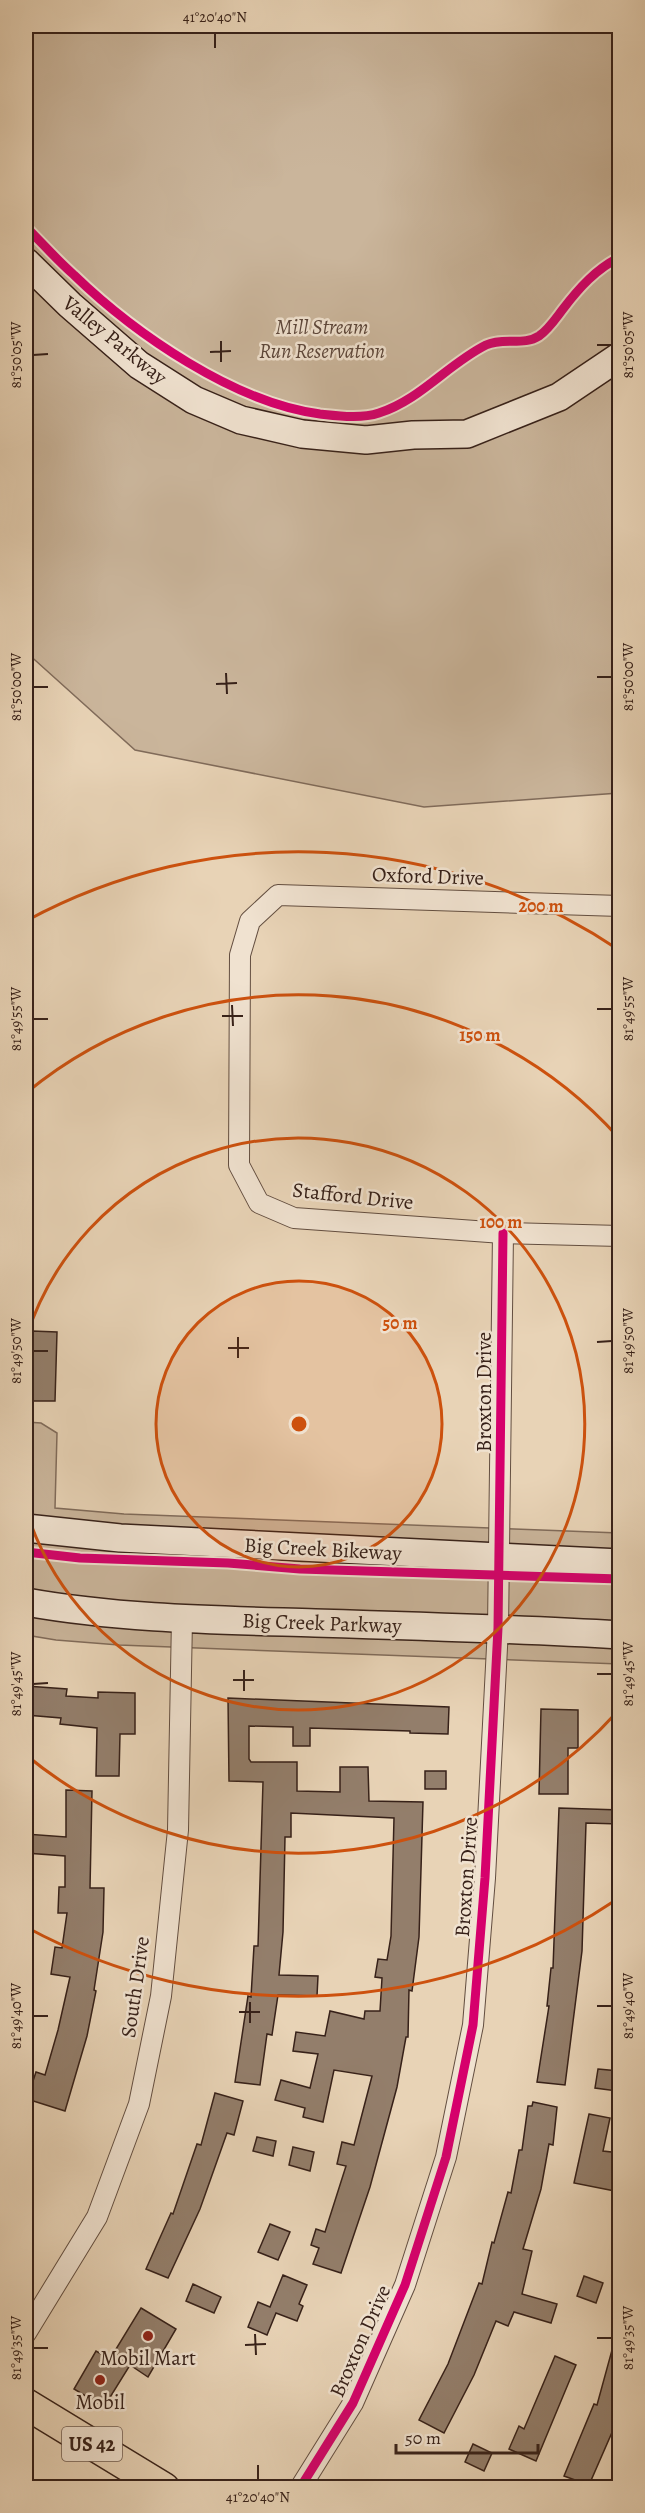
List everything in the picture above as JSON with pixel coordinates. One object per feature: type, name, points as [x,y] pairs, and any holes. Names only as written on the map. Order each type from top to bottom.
[{"type":"main road","name":"US 42","points":[[26,2404],[164,2487]]},
{"type":"street","name":"Valley Parkway","points":[[26,262],[70,305],[139,365],[194,400],[241,420],[302,434],[366,440],[413,435],[467,435],[559,397],[620,356]]},
{"type":"street","name":"Oxford Drive","points":[[308,895],[620,906]]},
{"type":"street","name":"Stafford Drive","points":[[308,895],[278,896],[250,921],[240,955],[239,1165],[259,1203],[294,1218],[503,1233],[620,1236]]},
{"type":"street","name":"Broxton Drive","points":[[300,2487],[353,2403],[405,2285],[446,2157],[473,2025],[485,1878],[498,1628],[503,1233]]},
{"type":"street","points":[[26,1528],[120,1538],[620,1563]]},
{"type":"street","name":"Big Creek Parkway","points":[[26,1602],[74,1610],[182,1619],[498,1628],[620,1635]]},
{"type":"street","name":"South Drive","points":[[26,2332],[97,2217],[139,2104],[161,1996],[178,1830],[182,1619]]},
{"type":"green space","name":"Mill Stream Run Reservation","points":[[26,26],[619,26],[619,793],[424,807],[135,750],[26,652]]},
{"type":"green space","points":[[26,1422],[41,1423],[57,1433],[55,1508],[124,1514],[619,1533],[619,1664],[119,1645],[26,1635]]},
{"type":"building","points":[[32,1331],[57,1332],[55,1401],[32,1401]]},
{"type":"building","points":[[26,1686],[67,1689],[66,1696],[98,1698],[98,1692],[135,1693],[135,1734],[120,1734],[119,1776],[96,1776],[97,1728],[60,1724],[61,1718],[26,1715]]},
{"type":"building","points":[[228,1698],[449,1707],[448,1734],[310,1728],[310,1746],[293,1746],[293,1727],[249,1726],[249,1759],[251,1762],[297,1762],[297,1791],[340,1792],[340,1767],[368,1767],[369,1801],[423,1802],[419,1937],[412,1991],[409,1990],[408,2037],[406,2037],[397,2087],[370,2187],[341,2273],[313,2264],[319,2248],[311,2245],[316,2229],[325,2232],[346,2166],[337,2164],[342,2142],[354,2145],[372,2076],[334,2070],[323,2122],[303,2117],[305,2108],[275,2100],[281,2080],[310,2088],[318,2054],[293,2051],[296,2032],[325,2036],[330,2011],[364,2019],[365,2011],[380,2011],[382,1978],[375,1977],[378,1959],[387,1960],[391,1936],[394,1818],[291,1813],[291,1837],[285,1837],[283,1932],[279,1975],[318,1976],[317,1996],[278,1995],[272,2035],[267,2034],[260,2085],[235,2082],[248,1996],[251,1997],[254,1946],[258,1946],[263,1782],[229,1781]]},
{"type":"building","points":[[541,1709],[578,1710],[578,1748],[568,1748],[568,1794],[539,1794]]},
{"type":"building","points":[[425,1771],[446,1771],[446,1789],[425,1789]]},
{"type":"building","points":[[66,1790],[92,1791],[90,1888],[104,1888],[103,1932],[94,1990],[96,1991],[87,2036],[65,2111],[27,2099],[36,2072],[45,2075],[70,1977],[51,1974],[55,1947],[62,1948],[67,1913],[58,1913],[59,1887],[65,1887],[65,1856],[26,1853],[26,1834],[66,1837]]},
{"type":"building","points":[[559,1808],[620,1810],[620,1824],[586,1823],[582,1951],[565,2085],[537,2082],[549,2006],[547,2006],[551,1968],[553,1968]]},
{"type":"building","points":[[598,2069],[619,2071],[617,2091],[595,2088]]},
{"type":"building","points":[[215,2093],[243,2101],[234,2135],[227,2133],[200,2209],[168,2278],[146,2269],[171,2213],[173,2214],[197,2144],[201,2145]]},
{"type":"building","points":[[533,2102],[557,2107],[553,2145],[549,2144],[541,2189],[523,2249],[532,2251],[522,2294],[557,2304],[551,2323],[514,2312],[508,2326],[496,2321],[474,2375],[444,2433],[419,2420],[448,2364],[479,2283],[482,2284],[492,2242],[494,2243],[508,2192],[511,2193],[519,2150],[522,2150],[528,2106],[532,2106]]},
{"type":"building","points":[[589,2114],[610,2118],[603,2151],[620,2153],[620,2192],[574,2183]]},
{"type":"building","points":[[257,2137],[276,2141],[273,2156],[253,2151]]},
{"type":"building","points":[[293,2147],[314,2152],[310,2171],[289,2165]]},
{"type":"building","points":[[270,2224],[290,2232],[278,2260],[258,2252]]},
{"type":"building","points":[[283,2275],[307,2285],[299,2304],[303,2306],[297,2321],[276,2313],[267,2335],[248,2327],[258,2302],[270,2307]]},
{"type":"building","points":[[584,2276],[603,2283],[596,2303],[577,2296]]},
{"type":"building","points":[[193,2284],[221,2297],[214,2313],[186,2301]]},
{"type":"building","points":[[141,2308],[176,2329],[148,2377],[130,2365],[104,2407],[74,2389],[96,2351],[110,2359]]},
{"type":"building","points":[[615,2339],[620,2340],[620,2414],[589,2485],[564,2476],[594,2404],[597,2405]]},
{"type":"building","points":[[555,2356],[576,2365],[536,2461],[509,2449],[519,2426],[524,2429]]},
{"type":"building","points":[[473,2444],[492,2453],[484,2471],[465,2462]]},
{"type":"cycle path","points":[[26,227],[62,263],[126,320],[188,362],[254,396],[288,407],[342,416],[372,415],[394,407],[408,400],[486,345],[533,339],[539,336],[588,280],[603,267],[620,257]]},
{"type":"cycle path","points":[[300,2488],[353,2403],[405,2285],[446,2157],[473,2025],[485,1878],[498,1628],[503,1233]]},
{"type":"cycle path","name":"Big Creek Bikeway","points":[[26,1552],[80,1558],[228,1563],[300,1569],[620,1579]]},
{"type":"place","name":"Mobil Mart","points":[[148,2336]]},
{"type":"place","name":"Mobil","points":[[100,2380]]}]
